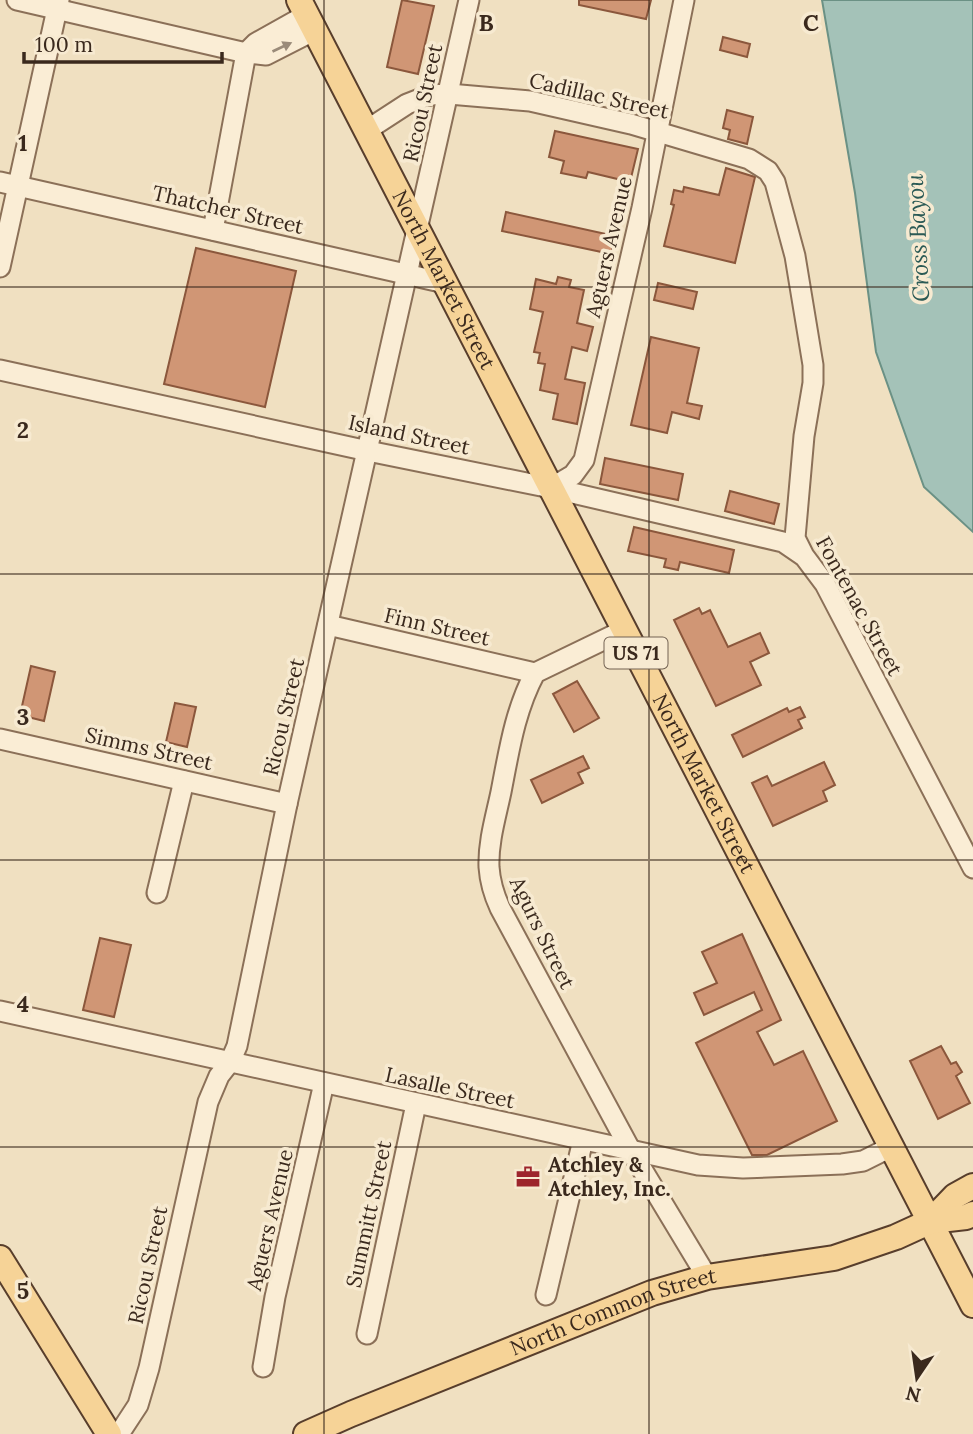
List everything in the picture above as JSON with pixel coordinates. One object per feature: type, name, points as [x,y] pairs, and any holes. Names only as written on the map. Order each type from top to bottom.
[{"type":"main road","name":"North Market Street","points":[[307,15],[973,1306]]},
{"type":"main road","name":"North Common Street","points":[[930,1221],[956,1196],[973,1186]]},
{"type":"main road","name":"North Common Street","points":[[306,1434],[640,1298],[707,1277],[834,1258],[884,1241],[930,1221],[973,1214]]},
{"type":"main road","points":[[0,1258],[109,1434]]},
{"type":"street","points":[[17,0],[58,5],[246,53]]},
{"type":"street","name":"Ricou Street","points":[[119,1434],[138,1405],[149,1368],[208,1102],[219,1076],[230,1062],[237,1046],[287,804],[469,0]]},
{"type":"street","name":"Aguers Avenue","points":[[551,488],[573,475],[584,460],[684,0]]},
{"type":"street","points":[[0,267],[9,184],[58,5]]},
{"type":"street","points":[[213,230],[246,53],[256,43],[307,15]]},
{"type":"street","name":"Cadillac Street","points":[[367,130],[430,94],[530,101],[631,124],[749,159],[768,171],[775,182]]},
{"type":"street","name":"Fontenac Street","points":[[775,182],[795,256],[813,365],[794,528],[797,544],[825,584],[973,868]]},
{"type":"street","name":"Thatcher Street","points":[[9,184],[445,283]]},
{"type":"street","name":"Island Street","points":[[0,369],[368,451],[551,488],[783,542],[804,556]]},
{"type":"street","name":"Finn Street","points":[[328,625],[535,673]]},
{"type":"street","points":[[535,673],[624,630]]},
{"type":"street","name":"Agurs Street","points":[[535,673],[521,702],[514,730],[492,835],[489,865],[491,882],[500,908],[631,1151],[707,1277]]},
{"type":"street","name":"Simms Street","points":[[0,739],[287,804]]},
{"type":"street","points":[[157,893],[184,781]]},
{"type":"street","name":"Lasalle Street","points":[[0,1011],[698,1165],[743,1168],[842,1164],[863,1161],[891,1146]]},
{"type":"street","name":"Aguers Avenue","points":[[263,1367],[275,1297],[324,1083]]},
{"type":"street","name":"Summitt Street","points":[[367,1335],[416,1104]]},
{"type":"street","points":[[546,1295],[583,1140]]},
{"type":"water","name":"Cross Bayou","points":[[822,0],[973,0],[973,532],[924,487],[876,352],[855,193]]},
{"type":"building","points":[[402,0],[434,6],[418,74],[387,67]]},
{"type":"building","points":[[579,0],[651,0],[646,19],[579,5]]},
{"type":"building","points":[[723,37],[750,44],[747,57],[720,50]]},
{"type":"building","points":[[727,110],[753,117],[747,144],[728,139],[730,130],[723,128]]},
{"type":"building","points":[[555,131],[638,149],[630,182],[588,172],[586,178],[561,173],[564,161],[549,157]]},
{"type":"building","points":[[726,168],[755,177],[735,263],[664,246],[674,205],[671,204],[674,190],[683,192],[684,187],[719,195]]},
{"type":"building","points":[[506,212],[615,236],[611,254],[502,231]]},
{"type":"building","points":[[196,248],[296,271],[265,407],[164,384]]},
{"type":"building","points":[[558,277],[571,280],[569,287],[584,290],[577,323],[593,327],[587,351],[572,347],[565,379],[585,383],[577,424],[553,419],[558,394],[540,390],[545,364],[538,363],[540,353],[534,352],[543,312],[530,309],[536,279],[556,284]]},
{"type":"building","points":[[658,283],[697,292],[693,309],[654,300]]},
{"type":"building","points":[[651,337],[699,348],[687,403],[702,406],[699,419],[672,412],[667,433],[631,425]]},
{"type":"building","points":[[605,458],[683,474],[678,500],[600,484]]},
{"type":"building","points":[[730,491],[779,504],[774,524],[725,511]]},
{"type":"building","points":[[634,527],[734,550],[729,573],[680,562],[678,570],[664,567],[666,559],[628,551]]},
{"type":"building","points":[[699,608],[702,614],[710,610],[728,647],[760,633],[769,653],[750,662],[761,685],[716,706],[674,620]]},
{"type":"building","points":[[31,666],[55,672],[44,721],[20,715]]},
{"type":"building","points":[[577,681],[599,718],[574,732],[553,694]]},
{"type":"building","points":[[175,703],[196,707],[187,747],[166,742]]},
{"type":"building","points":[[800,707],[805,717],[798,720],[802,728],[743,757],[732,735],[787,708],[789,712]]},
{"type":"building","points":[[583,756],[589,768],[578,773],[583,783],[542,803],[531,780]]},
{"type":"building","points":[[824,762],[835,785],[823,791],[827,801],[773,826],[752,783],[767,776],[772,786]]},
{"type":"building","points":[[742,934],[781,1020],[757,1032],[774,1065],[803,1051],[837,1121],[767,1155],[752,1155],[696,1043],[762,1010],[754,992],[704,1015],[694,993],[717,983],[702,952]]},
{"type":"building","points":[[100,938],[131,945],[114,1017],[83,1010]]},
{"type":"building","points":[[941,1046],[951,1064],[956,1062],[962,1072],[956,1076],[970,1103],[938,1119],[910,1061]]},
{"type":"place","name":"Atchley & Atchley, Inc.","points":[[528,1177]]}]
